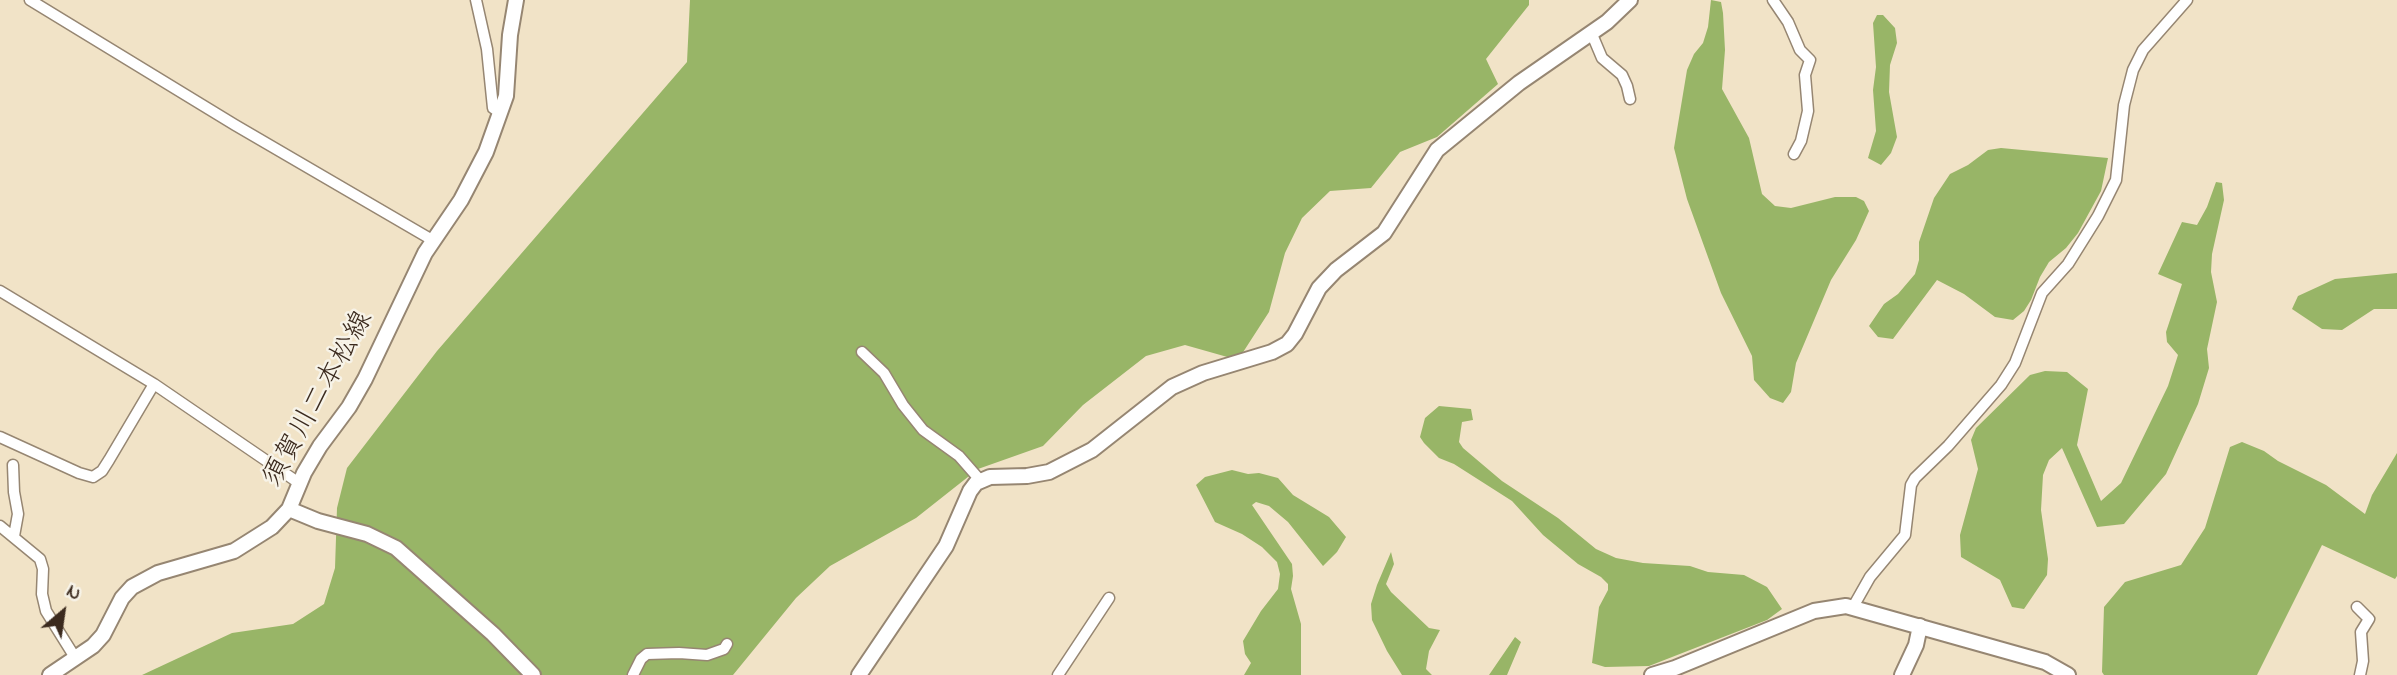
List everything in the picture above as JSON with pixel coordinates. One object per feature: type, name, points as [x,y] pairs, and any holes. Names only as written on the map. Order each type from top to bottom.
[{"type":"street","points":[[30,0],[434,241]]},
{"type":"street","points":[[476,0],[487,49],[494,108],[501,113]]},
{"type":"street","name":"須賀川二本松線","points":[[50,675],[93,646],[103,635],[122,598],[132,587],[158,573],[234,551],[272,527],[289,509],[299,483],[320,446],[349,407],[425,253],[474,178],[501,113],[508,86],[510,35],[516,0]]},
{"type":"street","points":[[859,675],[946,546],[970,491],[980,480],[1049,472],[1093,450],[1172,387],[1203,373],[1281,348],[1295,334],[1314,294],[1327,279],[1370,245],[1391,224],[1437,150],[1519,83],[1615,16],[1630,0]]},
{"type":"street","points":[[1773,0],[1788,22],[1800,50],[1810,60],[1805,75],[1808,111],[1801,141],[1794,154]]},
{"type":"street","points":[[1853,607],[1870,577],[1905,535],[1911,485],[2001,384],[2015,363],[2042,293],[2068,264],[2098,216],[2116,180],[2122,113],[2133,70],[2143,50],[2187,0]]},
{"type":"street","points":[[1591,32],[1602,58],[1622,75],[1628,86],[1630,99]]},
{"type":"street","points":[[0,291],[154,384],[299,483]]},
{"type":"street","points":[[862,352],[884,373],[903,405],[923,430],[959,456],[980,480]]},
{"type":"street","points":[[0,438],[93,477],[102,471],[154,384]]},
{"type":"street","points":[[13,465],[18,514],[14,536]]},
{"type":"street","points":[[289,509],[318,521],[366,534],[396,548],[493,634],[533,675]]},
{"type":"street","points":[[0,526],[40,559],[46,611],[75,659]]},
{"type":"street","points":[[1058,675],[1109,598]]},
{"type":"street","points":[[1652,675],[1814,611],[1853,607],[2045,662],[2068,675]]},
{"type":"street","points":[[2357,607],[2369,620],[2361,632],[2363,661],[2360,675]]},
{"type":"street","points":[[1902,675],[1916,645],[1920,626]]},
{"type":"street","points":[[633,675],[641,659],[647,654],[707,655],[724,649],[727,644]]},
{"type":"green space","points":[[690,0],[1529,0],[1529,5],[1486,59],[1498,84],[1437,137],[1400,152],[1371,188],[1330,191],[1302,218],[1285,253],[1269,312],[1238,360],[1185,345],[1146,356],[1083,405],[1043,446],[978,469],[916,518],[830,566],[796,598],[733,675],[142,675],[232,633],[293,624],[324,604],[335,568],[337,508],[347,468],[437,351],[687,62]]},
{"type":"green space","points":[[1711,0],[1721,2],[1723,13],[1725,50],[1722,89],[1749,138],[1762,194],[1775,206],[1791,208],[1835,197],[1856,197],[1864,201],[1869,211],[1856,240],[1831,280],[1796,363],[1791,392],[1783,403],[1770,398],[1754,380],[1752,356],[1721,293],[1687,199],[1674,148],[1687,70],[1694,54],[1703,43]]},
{"type":"green space","points":[[1877,15],[1883,15],[1895,28],[1897,43],[1890,65],[1889,92],[1897,137],[1891,153],[1881,165],[1868,158],[1876,131],[1873,23]]},
{"type":"green space","points":[[2001,148],[2108,158],[2101,191],[2078,233],[2066,248],[2049,262],[2031,300],[2024,311],[2013,320],[1995,317],[1964,294],[1937,280],[1893,339],[1878,337],[1869,326],[1884,304],[1898,294],[1915,274],[1919,260],[1919,242],[1934,198],[1950,174],[1988,150]]},
{"type":"green space","points":[[2216,182],[2222,183],[2224,200],[2212,254],[2211,272],[2217,302],[2207,349],[2209,368],[2198,404],[2166,474],[2124,524],[2097,527],[2062,448],[2049,460],[2043,475],[2041,510],[2048,559],[2047,575],[2024,609],[2012,607],[2000,580],[1961,557],[1960,535],[1978,469],[1971,440],[1976,428],[2030,375],[2045,371],[2067,372],[2088,389],[2077,445],[2101,501],[2121,483],[2168,386],[2178,355],[2167,342],[2166,332],[2182,284],[2158,274],[2182,222],[2197,225]]},
{"type":"green space","points":[[2397,273],[2397,309],[2374,309],[2342,330],[2322,329],[2292,309],[2298,296],[2335,279]]},
{"type":"green space","points":[[1439,406],[1471,409],[1473,420],[1462,422],[1459,442],[1463,448],[1502,481],[1558,518],[1596,549],[1616,558],[1643,563],[1690,566],[1708,572],[1744,575],[1767,587],[1782,609],[1767,620],[1649,666],[1605,667],[1592,663],[1599,607],[1608,590],[1608,584],[1543,535],[1512,501],[1454,464],[1439,458],[1424,443],[1420,437],[1425,418]]},
{"type":"green space","points":[[2242,442],[2326,485],[2365,514],[2372,495],[2397,453],[2397,576],[2395,579],[2322,545],[2257,675],[2104,675],[2104,607],[2125,582],[2181,565],[2205,528],[2230,447]]},
{"type":"green space","points":[[1232,470],[1278,478],[1293,495],[1329,517],[1346,537],[1337,552],[1323,566],[1288,522],[1269,506],[1256,502],[1252,505],[1292,564],[1291,589],[1301,624],[1301,675],[1244,675],[1251,663],[1245,654],[1243,641],[1278,589],[1280,574],[1277,562],[1262,547],[1215,522],[1196,485],[1205,477]]},
{"type":"green space","points":[[1391,552],[1394,564],[1386,584],[1391,592],[1429,628],[1440,630],[1429,651],[1426,669],[1432,675],[1402,675],[1372,620],[1371,604]]},
{"type":"green space","points":[[1515,637],[1521,642],[1507,675],[1489,675]]}]
